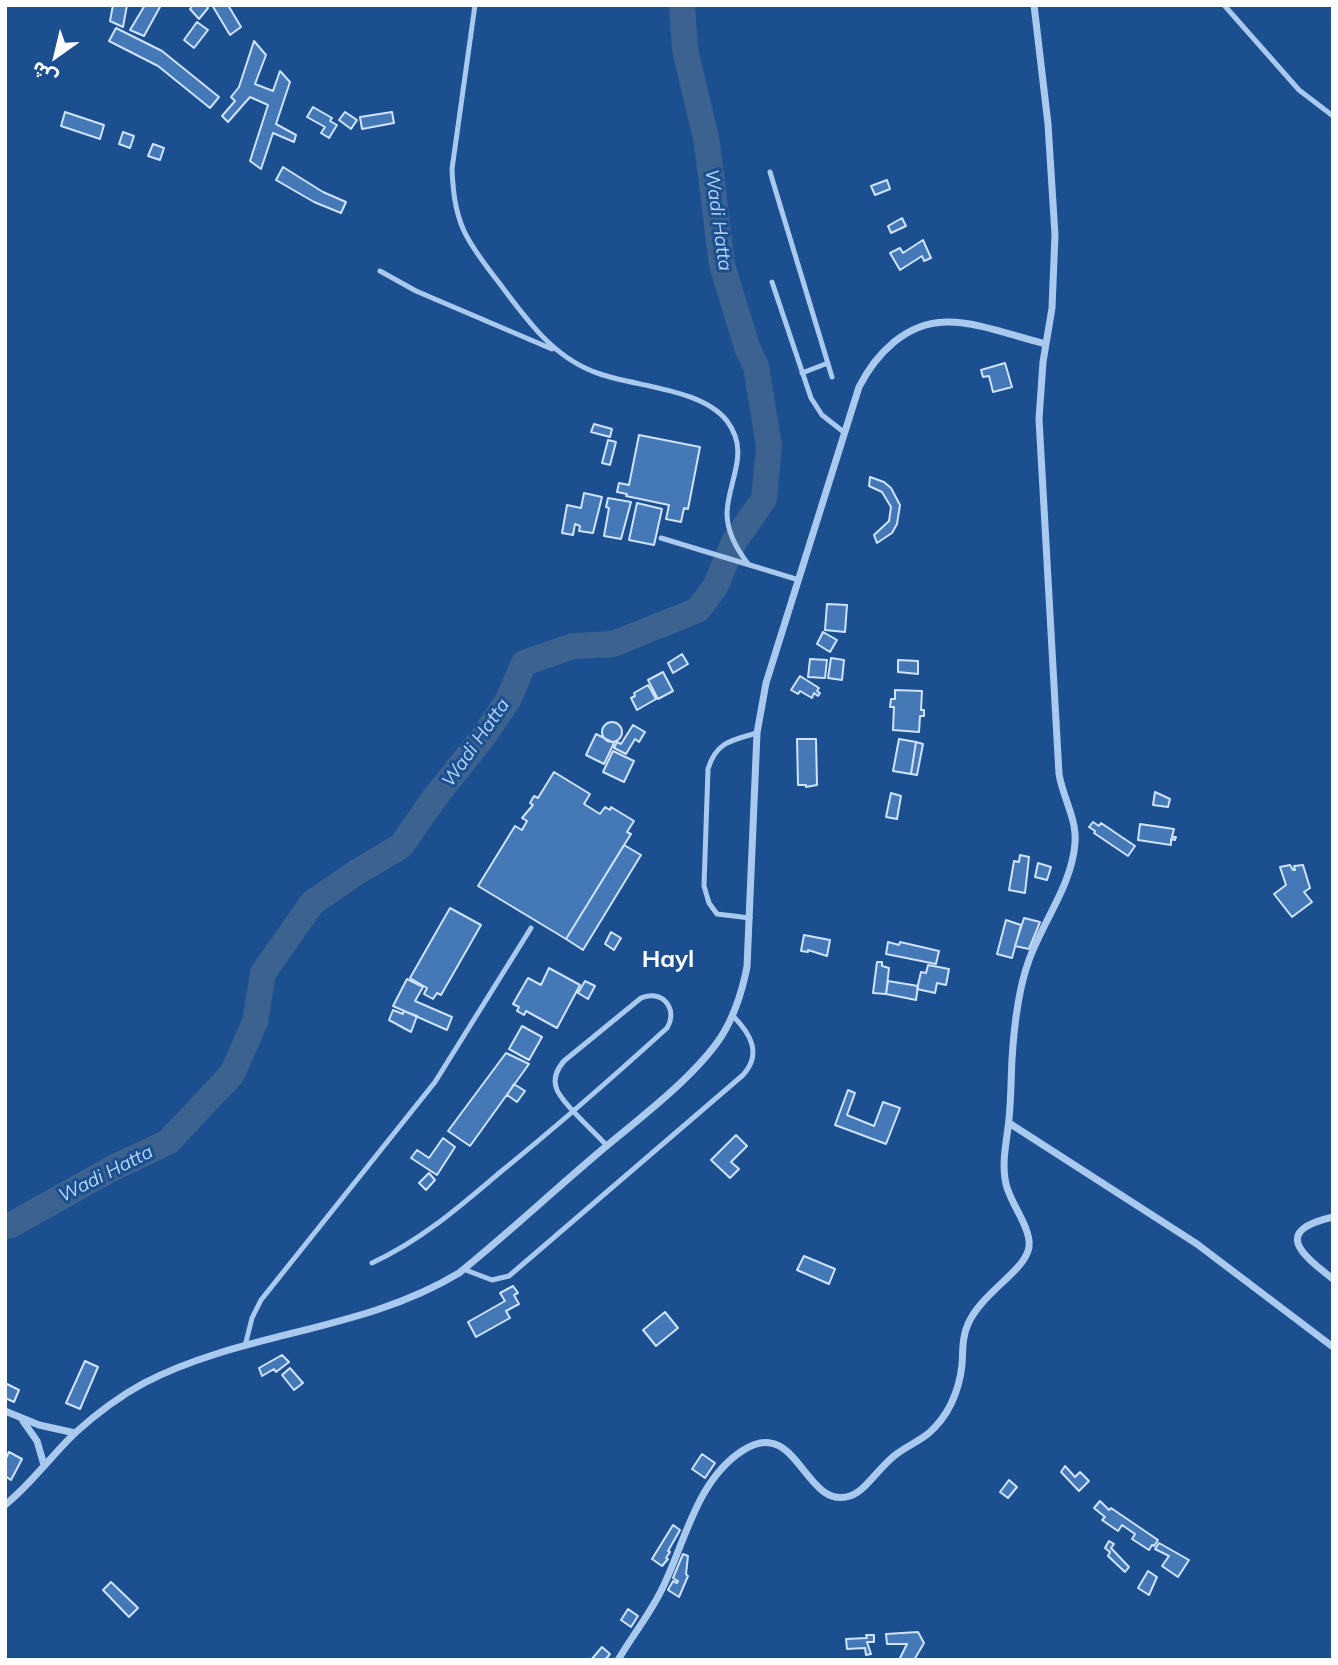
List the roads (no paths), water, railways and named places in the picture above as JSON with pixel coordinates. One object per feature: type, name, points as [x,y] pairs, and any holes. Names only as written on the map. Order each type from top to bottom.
[{"type":"street","points":[[618,1660],[662,1590],[708,1488],[727,1463],[758,1444],[781,1447],[794,1455],[821,1490],[834,1497],[850,1496],[858,1492],[892,1457],[927,1434],[945,1414],[957,1390],[963,1343],[969,1322],[984,1298],[1025,1257],[1030,1245],[1026,1229],[1010,1199],[1004,1173],[1012,1056],[1028,962],[1070,867],[1075,843],[1072,813],[1062,790],[1059,774],[1040,475],[1039,407],[1052,307],[1055,235],[1048,124],[1034,5]]},
{"type":"street","points":[[5,1505],[75,1433],[96,1415],[143,1384],[169,1371],[245,1346],[381,1310],[434,1288],[463,1269],[656,1105],[704,1058],[733,1016],[747,967],[757,733],[766,683],[859,387],[869,367],[884,349],[902,336],[923,327],[945,322],[1046,344]]},
{"type":"street","points":[[1009,1123],[1197,1244],[1333,1347]]},
{"type":"street","points":[[1333,1217],[1307,1225],[1298,1236],[1298,1243],[1304,1256],[1333,1279]]},
{"type":"street","points":[[5,1411],[20,1418],[75,1433]]},
{"type":"street","points":[[20,1418],[37,1441],[44,1465]]},
{"type":"lane","points":[[475,5],[452,169],[457,212],[479,256],[527,320],[558,352]]},
{"type":"lane","points":[[1224,5],[1299,90],[1333,116]]},
{"type":"lane","points":[[770,172],[832,377]]},
{"type":"lane","points":[[380,271],[416,291],[558,352],[598,374],[705,403],[728,422],[738,443],[739,455],[727,510],[730,532],[738,551],[749,565]]},
{"type":"lane","points":[[772,282],[811,398],[822,415],[845,433]]},
{"type":"lane","points":[[802,373],[828,363]]},
{"type":"lane","points":[[662,538],[799,580]]},
{"type":"lane","points":[[750,918],[717,914],[709,903],[704,886],[708,769],[712,754],[728,741],[757,733]]},
{"type":"lane","points":[[245,1346],[252,1318],[261,1300],[435,1082],[531,928]]},
{"type":"lane","points":[[372,1263],[431,1229],[575,1111],[667,1028],[672,1015],[671,1009],[663,999],[652,995],[640,998],[559,1067],[555,1080],[557,1091],[575,1111],[607,1146]]},
{"type":"lane","points":[[463,1269],[492,1280],[509,1276],[743,1076],[753,1058],[753,1043],[745,1028],[733,1016]]},
{"type":"waterway","name":"Wadi Hatta","points":[[5,1226],[111,1169],[168,1142],[232,1074],[255,1022],[263,973],[312,903],[401,846],[508,700],[524,663],[573,646],[613,644],[698,610],[715,587],[734,542],[764,499],[769,446],[756,366],[748,350],[722,265],[707,143],[685,49],[682,5]]},
{"type":"district","name":"Hayl","points":[[668,960]]}]
